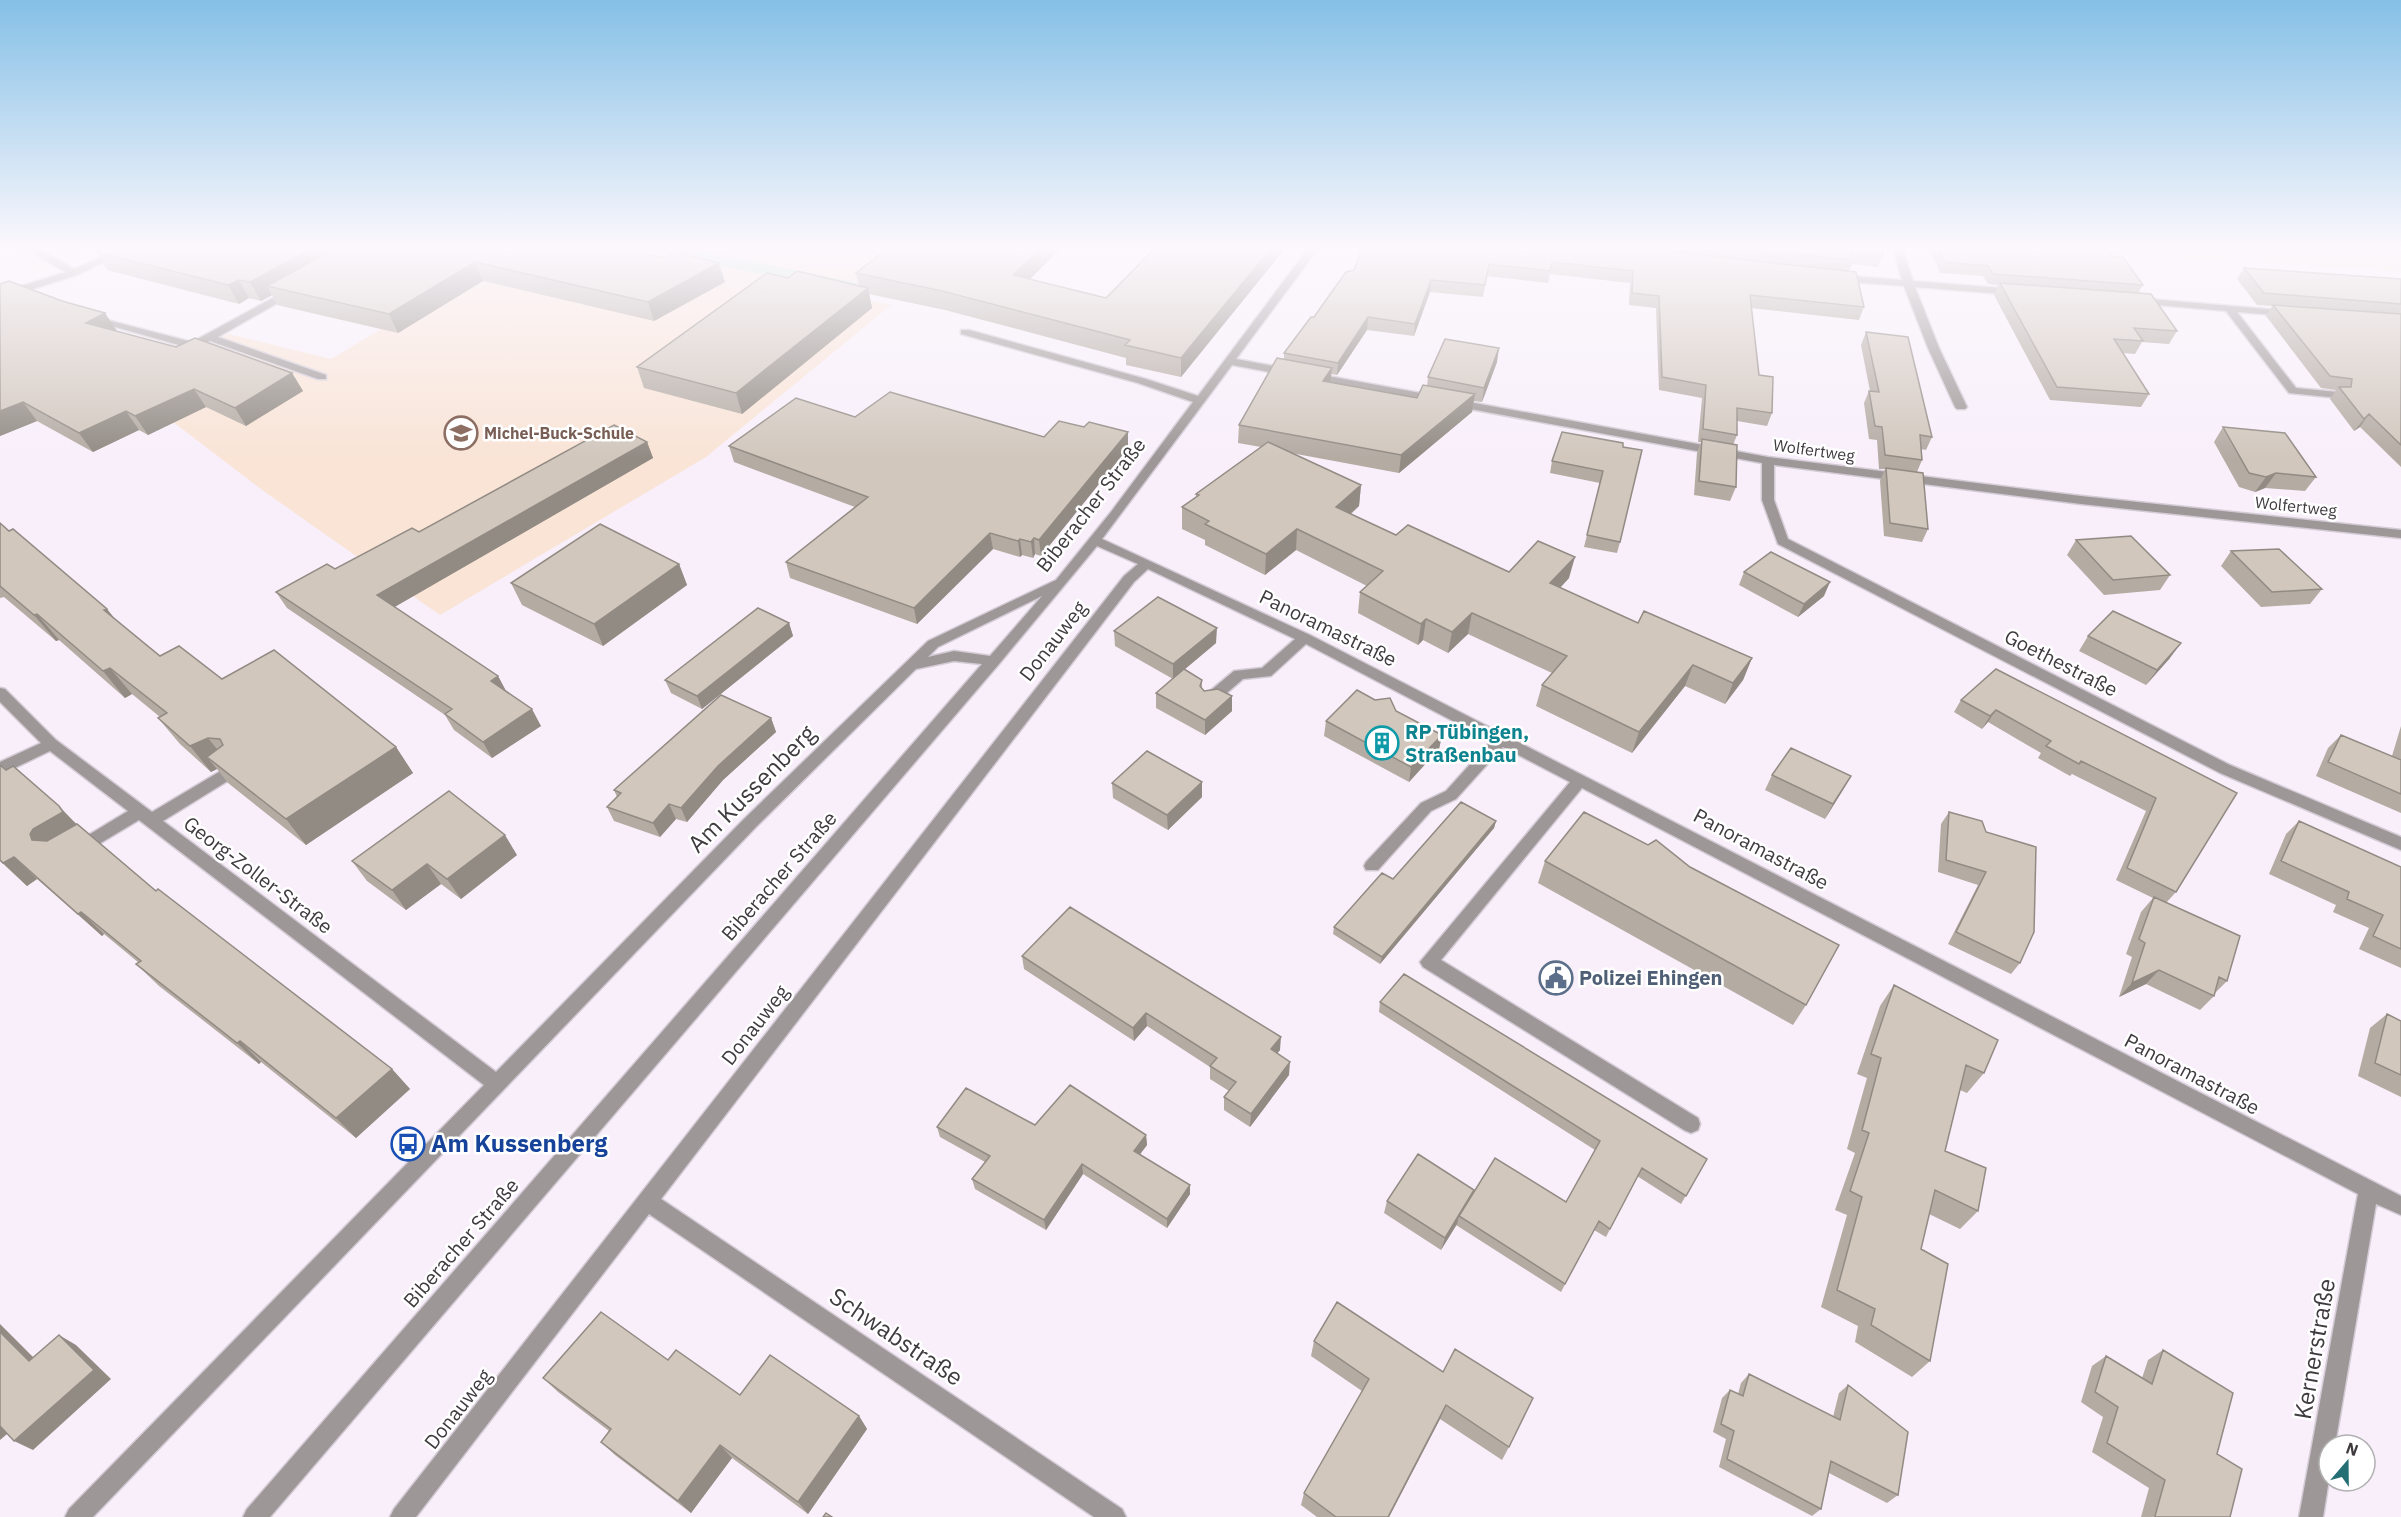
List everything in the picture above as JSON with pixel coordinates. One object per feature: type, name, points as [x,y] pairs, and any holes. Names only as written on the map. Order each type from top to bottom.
[{"type":"street","points":[[86,317],[193,346],[245,317]]},
{"type":"street","name":"Biberacher Straße","points":[[255,1517],[1095,542],[1262,317]]},
{"type":"street","points":[[1920,317],[1936,358],[1961,407]]},
{"type":"street","points":[[2236,317],[2293,391],[2338,395]]},
{"type":"street","points":[[965,332],[1142,381],[1199,400]]},
{"type":"street","points":[[209,337],[322,377]]},
{"type":"street","name":"Wolfertweg","points":[[1228,362],[1768,461],[2069,499],[2401,534]]},
{"type":"street","name":"Goethestraße","points":[[1768,461],[1768,500],[1782,542],[2225,769],[2401,844]]},
{"type":"street","name":"Panoramastraße","points":[[1095,542],[1147,563],[1305,638],[1581,779],[2401,1206]]},
{"type":"street","name":"Donauweg","points":[[402,1517],[1129,579],[1147,563]]},
{"type":"street","name":"Am Kussenberg","points":[[77,1517],[750,823],[933,644],[1063,580]]},
{"type":"street","points":[[1209,700],[1239,674],[1266,673],[1305,638]]},
{"type":"street","points":[[912,665],[954,656],[994,661]]},
{"type":"street","name":"Georg-Zoller-Straße","points":[[0,693],[51,744],[497,1084]]},
{"type":"street","points":[[1372,866],[1426,807],[1451,795],[1502,739]]},
{"type":"street","points":[[0,769],[51,744]]},
{"type":"street","points":[[63,858],[234,770]]},
{"type":"street","points":[[1581,779],[1429,962],[1691,1124]]},
{"type":"street","name":"Kernerstraße","points":[[2311,1517],[2369,1190]]},
{"type":"street","name":"Schwabstraße","points":[[647,1201],[1114,1517]]},
{"type":"shaded area","name":"Michel-Buck-Schule","points":[[402,317],[877,317],[706,457],[440,615],[265,492],[122,383],[229,334],[331,359]]},
{"type":"building","points":[[0,317],[98,317],[86,323],[176,347],[195,338],[292,373],[235,408],[194,389],[135,416],[126,411],[79,433],[23,402],[0,411]]},
{"type":"building","points":[[706,317],[832,317],[736,393],[637,367]]},
{"type":"building","points":[[1041,317],[1215,317],[1181,358],[1125,345],[1130,340]]},
{"type":"building","points":[[1311,317],[1418,317],[1415,324],[1368,317],[1338,363],[1284,353]]},
{"type":"building","points":[[1660,317],[1752,317],[1759,375],[1773,377],[1772,413],[1737,408],[1737,435],[1703,429],[1706,385],[1662,377]]},
{"type":"building","points":[[2019,317],[2167,317],[2177,331],[2134,328],[2143,341],[2114,339],[2149,394],[2057,387]]},
{"type":"building","points":[[2282,317],[2401,317],[2401,445],[2369,414],[2364,419],[2339,387],[2351,387],[2352,379],[2330,376]]},
{"type":"building","points":[[1866,332],[1908,337],[1932,437],[1920,435],[1922,460],[1885,455],[1882,427],[1875,426],[1869,391],[1879,392]]},
{"type":"building","points":[[1445,339],[1499,348],[1484,388],[1428,377]]},
{"type":"building","points":[[1277,358],[1332,368],[1323,381],[1417,398],[1423,385],[1475,394],[1401,455],[1239,425]]},
{"type":"building","points":[[890,392],[1044,437],[1059,421],[1084,427],[1089,422],[1128,432],[1039,540],[1034,538],[1031,542],[1020,539],[1018,541],[990,533],[914,608],[786,562],[868,497],[729,446],[796,398],[855,417]]},
{"type":"building","points":[[614,425],[647,442],[377,595],[498,676],[491,681],[532,709],[483,742],[445,714],[452,709],[276,592],[327,564],[335,569],[412,528],[419,532]]},
{"type":"building","points":[[2223,427],[2285,433],[2316,477],[2276,473],[2266,477],[2249,473]]},
{"type":"building","points":[[1562,432],[1623,443],[1623,447],[1642,450],[1620,542],[1587,535],[1603,471],[1552,461]]},
{"type":"building","points":[[1702,439],[1737,445],[1736,487],[1699,481]]},
{"type":"building","points":[[1268,442],[1361,485],[1336,507],[1396,535],[1408,525],[1509,572],[1538,541],[1575,557],[1550,583],[1638,623],[1644,611],[1752,658],[1733,683],[1693,665],[1639,732],[1542,685],[1567,656],[1472,613],[1452,632],[1426,619],[1421,624],[1360,592],[1383,571],[1297,529],[1266,554],[1205,524],[1209,521],[1182,507],[1199,495],[1196,494]]},
{"type":"building","points":[[1886,468],[1923,473],[1928,529],[1890,523]]},
{"type":"building","points":[[0,523],[9,531],[13,529],[107,609],[104,610],[160,656],[179,646],[222,679],[274,650],[396,747],[286,819],[207,757],[223,745],[220,739],[208,738],[190,746],[158,718],[167,713],[110,668],[103,671],[37,614],[34,615],[0,586]]},
{"type":"building","points":[[600,524],[679,564],[594,624],[511,583]]},
{"type":"building","points":[[2131,536],[2170,575],[2113,580],[2076,540]]},
{"type":"building","points":[[2279,549],[2322,589],[2272,592],[2231,551]]},
{"type":"building","points":[[1771,552],[1830,582],[1804,604],[1744,572]]},
{"type":"building","points":[[1158,597],[1217,628],[1173,664],[1114,631]]},
{"type":"building","points":[[758,608],[789,623],[697,696],[665,680]]},
{"type":"building","points":[[2113,611],[2181,643],[2157,670],[2088,636]]},
{"type":"building","points":[[1184,669],[1202,680],[1200,686],[1204,691],[1218,689],[1232,696],[1205,720],[1156,693]]},
{"type":"building","points":[[1996,669],[2237,793],[2176,892],[2127,868],[2156,798],[2081,761],[2079,764],[2046,746],[2051,741],[1996,710],[1990,716],[1961,700]]},
{"type":"building","points":[[1357,690],[1375,700],[1390,698],[1396,711],[1442,735],[1411,767],[1326,721]]},
{"type":"building","points":[[721,695],[771,718],[718,766],[681,808],[669,804],[653,823],[607,807],[621,793],[614,790]]},
{"type":"building","points":[[2341,735],[2401,760],[2401,794],[2328,762]]},
{"type":"building","points":[[1791,748],[1851,776],[1833,804],[1772,775]]},
{"type":"building","points":[[1147,751],[1202,782],[1167,815],[1112,783]]},
{"type":"building","points":[[0,765],[6,770],[13,766],[63,812],[33,829],[30,834],[32,840],[47,841],[77,824],[156,891],[158,889],[392,1069],[336,1118],[240,1041],[237,1043],[136,964],[141,961],[81,912],[78,914],[14,857],[3,863],[0,860]]},
{"type":"building","points":[[449,791],[505,835],[447,879],[427,864],[392,890],[352,861]]},
{"type":"building","points":[[1461,802],[1496,821],[1382,957],[1334,927],[1382,873],[1393,879]]},
{"type":"building","points":[[1584,812],[1648,845],[1656,840],[1690,867],[1839,945],[1806,1005],[1545,861]]},
{"type":"building","points":[[1949,812],[1982,821],[1986,832],[2036,847],[2034,932],[2020,963],[1956,932],[1986,872],[1946,860]]},
{"type":"building","points":[[2299,821],[2401,867],[2401,949],[2373,936],[2383,915],[2347,899],[2349,892],[2281,861]]},
{"type":"building","points":[[2154,897],[2240,936],[2227,981],[2219,977],[2214,996],[2159,970],[2132,983],[2145,943],[2139,939]]},
{"type":"building","points":[[1070,907],[1281,1037],[1271,1049],[1290,1062],[1251,1114],[1224,1097],[1236,1082],[1210,1066],[1217,1058],[1146,1013],[1133,1028],[1022,956]]},
{"type":"building","points":[[1404,974],[1707,1159],[1686,1196],[1642,1168],[1610,1229],[1599,1221],[1565,1284],[1459,1216],[1495,1158],[1566,1202],[1600,1141],[1380,1002]]},
{"type":"building","points":[[1894,985],[1998,1040],[1984,1073],[1966,1065],[1945,1151],[1986,1168],[1978,1211],[1935,1190],[1921,1249],[1948,1264],[1930,1361],[1871,1325],[1875,1309],[1837,1290],[1862,1197],[1850,1191],[1869,1133],[1862,1130],[1881,1058],[1871,1054]]},
{"type":"building","points":[[2387,1014],[2401,1021],[2401,1075],[2375,1063]]},
{"type":"building","points":[[1070,1085],[1146,1135],[1134,1151],[1190,1185],[1167,1219],[1082,1164],[1044,1220],[972,1179],[990,1156],[937,1127],[966,1088],[1035,1125]]},
{"type":"building","points":[[1418,1154],[1474,1190],[1445,1238],[1387,1201]]},
{"type":"building","points":[[1337,1302],[1443,1372],[1455,1349],[1533,1398],[1509,1447],[1446,1405],[1388,1517],[1336,1517],[1304,1493],[1369,1379],[1314,1341]]},
{"type":"building","points":[[601,1312],[668,1360],[676,1350],[740,1395],[770,1355],[859,1416],[798,1502],[720,1445],[678,1501],[601,1442],[611,1429],[543,1378]]},
{"type":"building","points":[[0,1332],[29,1361],[59,1335],[94,1370],[14,1441],[0,1426]]},
{"type":"building","points":[[2163,1350],[2233,1393],[2217,1454],[2242,1469],[2230,1517],[2156,1517],[2165,1480],[2107,1443],[2118,1407],[2095,1392],[2106,1356],[2152,1384]]},
{"type":"building","points":[[1749,1374],[1840,1420],[1848,1385],[1908,1432],[1898,1495],[1831,1461],[1821,1509],[1727,1459],[1734,1431],[1721,1424],[1730,1390],[1743,1396]]},
{"type":"place","name":"Michel-Buck-Schule","points":[[461,433]]},
{"type":"place","name":"RP Tübingen, Straßenbau","points":[[1382,743]]},
{"type":"place","name":"Polizei Ehingen","points":[[1556,978]]},
{"type":"place","name":"Am Kussenberg","points":[[408,1144]]}]
